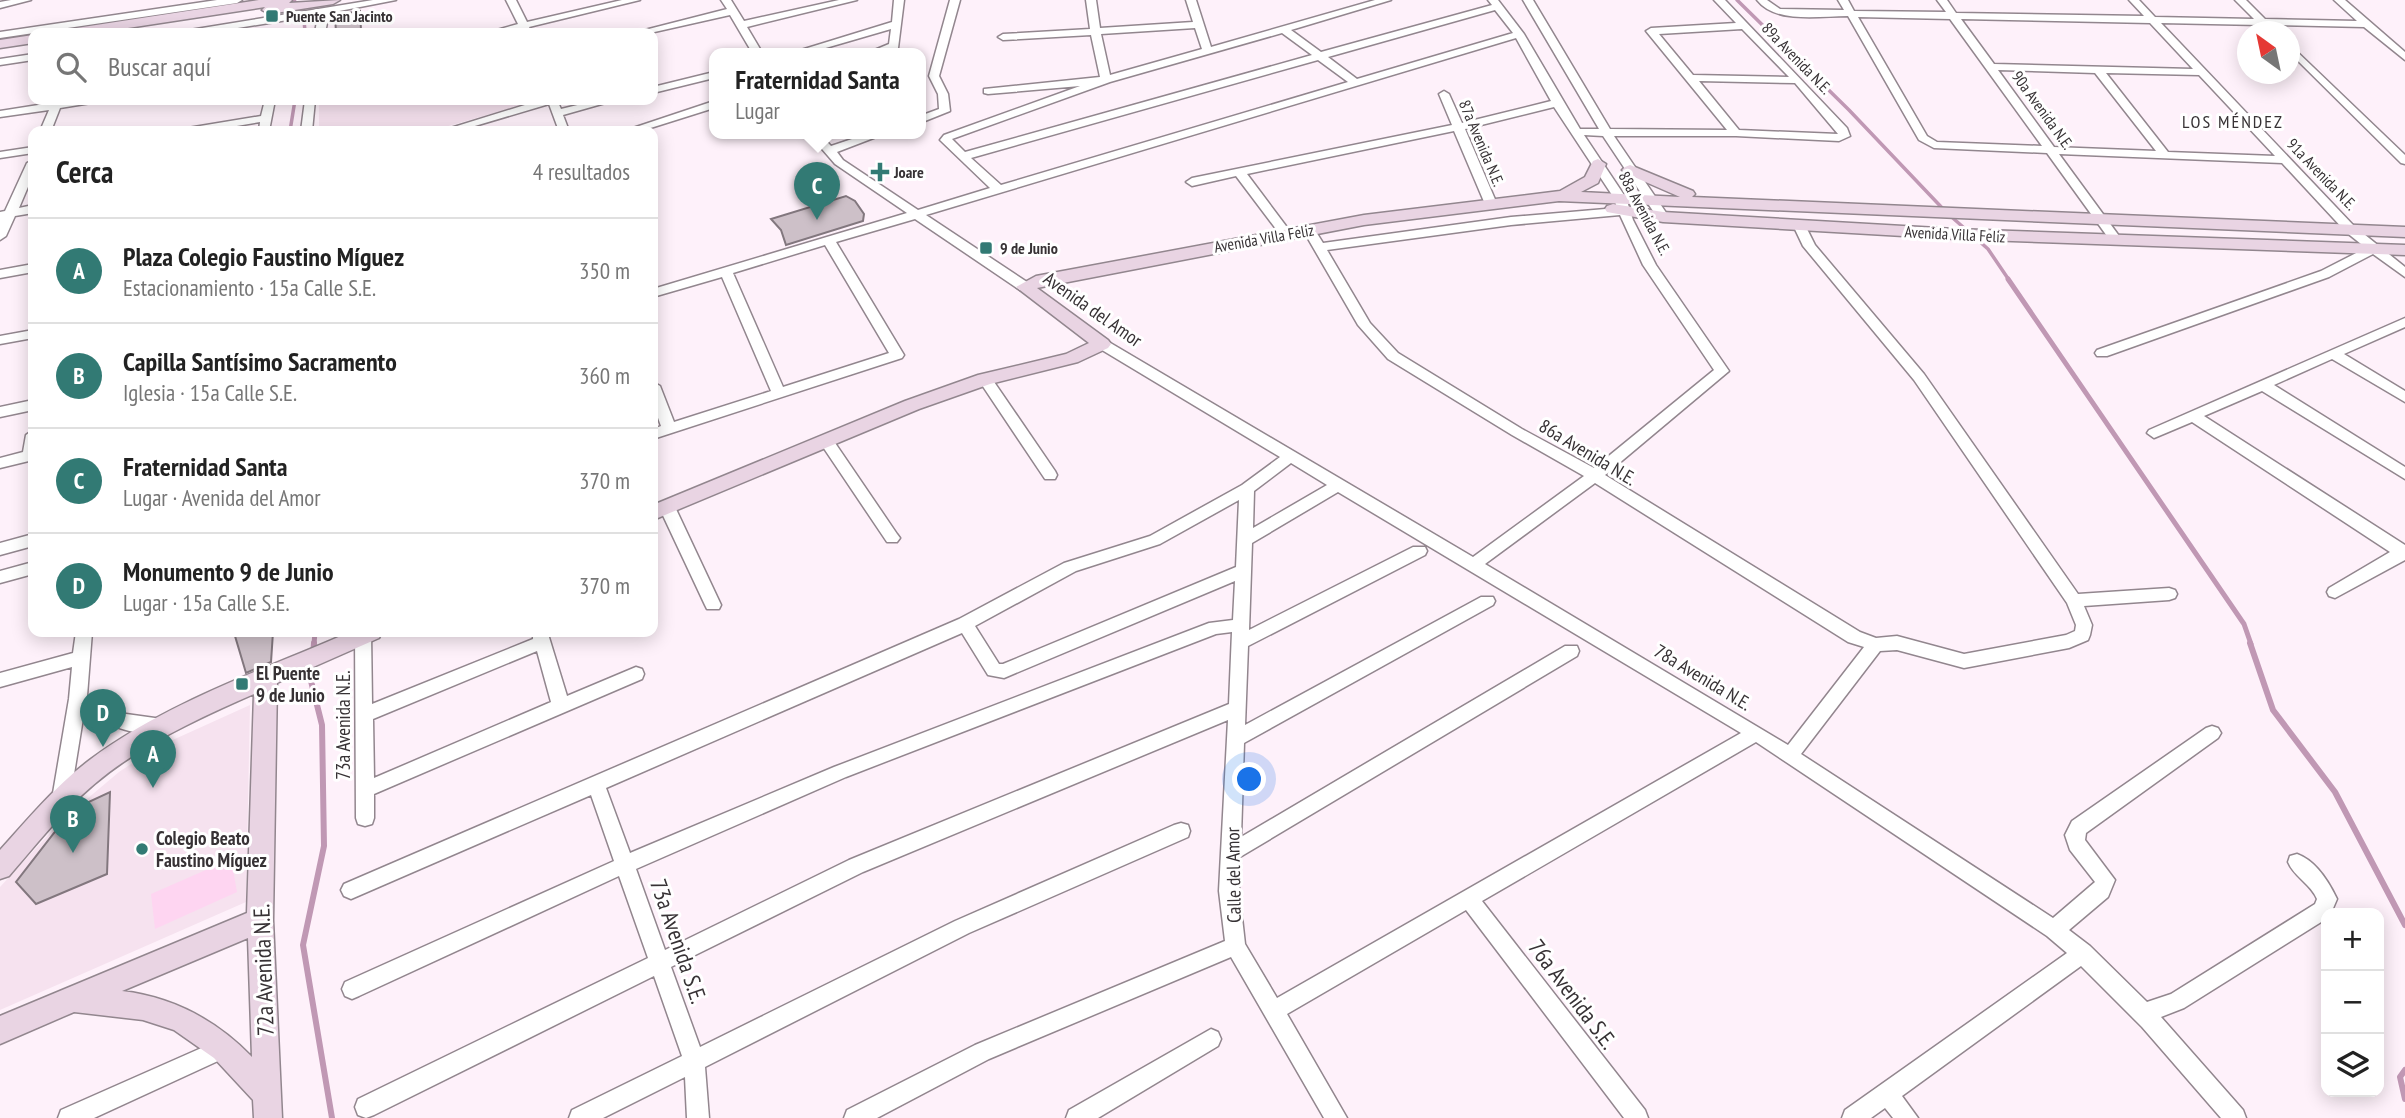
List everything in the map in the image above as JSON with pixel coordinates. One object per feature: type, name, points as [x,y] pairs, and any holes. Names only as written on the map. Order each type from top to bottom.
[{"type":"street","points":[[0,5],[26,0]]},
{"type":"street","points":[[47,28],[237,0]]},
{"type":"street","points":[[118,28],[391,0]]},
{"type":"street","points":[[512,0],[525,28]]},
{"type":"street","points":[[533,28],[635,0]]},
{"type":"street","points":[[726,0],[754,48]]},
{"type":"street","points":[[741,25],[852,0]]},
{"type":"street","points":[[888,48],[894,46],[899,0]]},
{"type":"street","points":[[926,118],[945,111],[943,94],[934,76],[955,0]]},
{"type":"street","points":[[1091,0],[1106,80]]},
{"type":"street","points":[[1191,0],[1207,50]]},
{"type":"street","points":[[999,190],[946,140],[948,137],[1106,80],[1384,0]]},
{"type":"street","points":[[1530,2],[1546,0]]},
{"type":"street","name":"89a Avenida N.E.","points":[[1719,0],[1798,80],[1843,131],[1844,136],[1839,138],[1736,133]]},
{"type":"street","points":[[1762,0],[1778,12],[2262,21]]},
{"type":"street","points":[[1843,0],[1927,142],[1943,146],[2283,160]]},
{"type":"street","name":"90a Avenida N.E.","points":[[1942,0],[2116,240]]},
{"type":"street","name":"91a Avenida N.E.","points":[[2134,0],[2350,229],[2405,273]]},
{"type":"street","points":[[2240,0],[2262,21]]},
{"type":"street","points":[[2339,0],[2405,57]]},
{"type":"street","name":"88a Avenida N.E.","points":[[1530,2],[1605,132],[1663,217]]},
{"type":"street","points":[[964,156],[1321,56],[1495,3]]},
{"type":"street","name":"88a Avenida N.E.","points":[[1495,3],[1520,34],[1558,103],[1622,204],[1652,265],[1722,370],[1594,477]]},
{"type":"street","points":[[320,7],[320,28]]},
{"type":"street","points":[[158,28],[289,10]]},
{"type":"street","points":[[212,28],[289,10]]},
{"type":"street","points":[[285,28],[289,10]]},
{"type":"street","points":[[658,29],[733,12]]},
{"type":"street","points":[[2300,22],[2367,24]]},
{"type":"street","points":[[814,48],[896,24]]},
{"type":"street","points":[[1003,37],[1198,24]]},
{"type":"street","points":[[1736,133],[1651,31],[1743,26]]},
{"type":"street","points":[[1283,29],[1356,83]]},
{"type":"street","points":[[0,35],[28,31]]},
{"type":"street","points":[[658,292],[1520,34]]},
{"type":"street","points":[[0,44],[28,40]]},
{"type":"street","points":[[0,52],[28,48]]},
{"type":"street","points":[[0,62],[28,58]]},
{"type":"street","points":[[2300,58],[2405,161]]},
{"type":"street","points":[[1990,67],[2202,72]]},
{"type":"street","points":[[2098,70],[2165,155]]},
{"type":"street","points":[[658,89],[709,76]]},
{"type":"street","points":[[926,78],[934,76]]},
{"type":"street","points":[[1692,78],[1798,80]]},
{"type":"street","points":[[988,91],[1106,80]]},
{"type":"street","name":"87a Avenida N.E.","points":[[1444,94],[1498,203]]},
{"type":"street","points":[[1192,182],[1459,127],[1558,103]]},
{"type":"street","points":[[0,114],[47,105]]},
{"type":"street","points":[[49,126],[56,105]]},
{"type":"street","points":[[265,126],[269,105]]},
{"type":"street","points":[[307,126],[310,105]]},
{"type":"street","points":[[464,126],[535,105]]},
{"type":"street","points":[[554,105],[562,126]]},
{"type":"street","points":[[557,113],[590,105]]},
{"type":"street","points":[[646,126],[709,106]]},
{"type":"street","points":[[218,126],[267,118]]},
{"type":"street","points":[[1576,132],[1736,133]]},
{"type":"street","name":"Avenida del Amor","points":[[818,139],[839,162],[1025,287],[1102,344],[1290,457]]},
{"type":"street","points":[[829,151],[864,139]]},
{"type":"street","points":[[0,155],[28,151]]},
{"type":"street","points":[[1559,196],[1584,187],[1597,173],[1598,164]]},
{"type":"street","points":[[1630,170],[1669,188],[1712,202]]},
{"type":"street","points":[[0,236],[5,214],[28,172]]},
{"type":"street","points":[[1239,172],[1286,234]]},
{"type":"street","name":"Avenida Villa Feliz","points":[[1025,287],[1055,278],[1364,220],[1559,196],[1622,204],[1663,217],[1983,236],[2405,250]]},
{"type":"street","name":"Avenida Villa Feliz","points":[[1498,203],[1622,204],[1649,199],[1933,214],[2405,232]]},
{"type":"street","points":[[1321,247],[1622,204]]},
{"type":"street","points":[[5,214],[28,210]]},
{"type":"street","points":[[1799,225],[1809,246],[1919,377],[2074,601],[2169,594]]},
{"type":"street","name":"86a Avenida N.E.","points":[[1309,230],[1365,325],[1393,356],[1854,637],[1875,645],[1897,643],[1964,661],[2069,641],[2082,635],[2084,625],[2074,601]]},
{"type":"street","points":[[658,432],[897,355],[829,241]]},
{"type":"street","points":[[2102,353],[2325,274],[2373,249]]},
{"type":"street","points":[[0,274],[28,269]]},
{"type":"street","points":[[726,272],[779,393]]},
{"type":"street","points":[[2154,433],[2405,322]]},
{"type":"street","points":[[0,340],[28,335]]},
{"type":"street","points":[[713,605],[660,510],[912,405],[985,379],[1072,358],[1102,344]]},
{"type":"street","points":[[2333,354],[2405,397]]},
{"type":"street","points":[[985,379],[1050,475]]},
{"type":"street","points":[[2263,384],[2405,474]]},
{"type":"street","points":[[658,399],[669,428]]},
{"type":"street","points":[[0,412],[28,406]]},
{"type":"street","points":[[2193,416],[2404,552],[2335,592]]},
{"type":"street","points":[[826,441],[892,538]]},
{"type":"street","points":[[0,463],[28,456]]},
{"type":"street","points":[[351,890],[965,624],[1070,566],[1154,540],[1247,489],[1290,457]]},
{"type":"street","name":"78a Avenida N.E.","points":[[1290,457],[1756,733],[2054,930],[2083,953],[2145,1013],[2235,1118]]},
{"type":"street","points":[[1473,565],[1594,477]]},
{"type":"street","points":[[1247,539],[1338,485]]},
{"type":"street","name":"Calle del Amor","points":[[1247,489],[1247,539],[1230,853],[1229,891],[1234,946],[1336,1118]]},
{"type":"street","points":[[0,549],[28,541]]},
{"type":"street","points":[[352,989],[626,864],[828,777],[1215,628],[1242,634],[1419,551]]},
{"type":"street","points":[[0,577],[28,569]]},
{"type":"street","points":[[965,624],[994,670],[1004,671],[1245,570]]},
{"type":"street","points":[[1236,739],[1487,601]]},
{"type":"street","points":[[61,799],[78,699],[83,637]]},
{"type":"street","points":[[0,869],[61,799],[98,767],[162,726],[357,637]]},
{"type":"street","name":"73a Avenida N.E.","points":[[365,818],[366,637]]},
{"type":"street","points":[[365,715],[541,637],[561,706]]},
{"type":"street","points":[[1790,755],[1875,645]]},
{"type":"street","points":[[1230,853],[1571,651]]},
{"type":"street","points":[[0,680],[80,658]]},
{"type":"street","points":[[365,790],[636,674]]},
{"type":"street","name":"72a Avenida N.E.","points":[[267,1106],[260,920],[272,675]]},
{"type":"street","points":[[78,699],[115,722],[136,726],[162,726]]},
{"type":"street","points":[[366,1107],[856,866],[1238,708]]},
{"type":"street","points":[[1273,1010],[1756,733]]},
{"type":"street","points":[[2054,930],[2101,891],[2105,880],[2077,844],[2074,835],[2079,827],[2212,733]]},
{"type":"street","name":"73a Avenida S.E.","points":[[596,784],[694,1060],[698,1118]]},
{"type":"street","points":[[580,1118],[962,927],[1181,831]]},
{"type":"street","points":[[2145,1013],[2177,1001],[2323,910],[2327,899],[2321,886],[2297,862]]},
{"type":"street","name":"76a Avenida S.E.","points":[[1469,899],[1637,1118]]},
{"type":"street","points":[[0,1030],[260,920]]},
{"type":"street","points":[[855,1118],[982,1052],[1234,946]]},
{"type":"street","points":[[1853,1118],[2083,953]]},
{"type":"street","points":[[73,999],[143,1007],[181,1019],[224,1048],[267,1106]]},
{"type":"street","points":[[1077,1118],[1211,1039]]},
{"type":"street","points":[[69,1118],[224,1048]]},
{"type":"street","points":[[1887,1094],[1907,1118]]},
{"type":"shaded area","points":[[319,105],[522,105],[448,126],[319,126]]},
{"type":"shaded area","name":"Colegio Beato Faustino Míguez","points":[[250,705],[246,902],[0,1010],[0,887],[62,820],[119,772],[155,748]]},
{"type":"shaded area","points":[[231,859],[237,892],[155,929],[151,894]]},
{"type":"building","points":[[360,11],[361,28],[336,28],[335,15]]},
{"type":"building","points":[[846,196],[855,201],[864,214],[863,221],[786,245],[781,230],[771,219]]},
{"type":"building","points":[[235,637],[273,637],[271,662],[246,673]]},
{"type":"building","points":[[110,792],[107,874],[36,904],[16,882],[54,833],[82,805]]},
{"type":"waterway","points":[[294,0],[304,18],[305,28]]},
{"type":"waterway","points":[[1737,0],[1849,110],[1946,212],[1988,249],[2009,280]]},
{"type":"waterway","points":[[291,126],[294,105]]},
{"type":"waterway","points":[[2008,279],[2244,624],[2251,644]]},
{"type":"waterway","points":[[314,644],[315,637]]},
{"type":"waterway","points":[[314,643],[311,681],[322,725],[324,846],[303,945],[332,1118]]},
{"type":"waterway","points":[[2250,643],[2273,710],[2335,792],[2405,925]]},
{"type":"waterway","points":[[2405,1070],[2400,1077],[2405,1099]]},
{"type":"place","name":"Puente San Jacinto","points":[[272,16]]},
{"type":"place","name":"Joare","points":[[880,172]]},
{"type":"place","name":"Fraternidad Santa","points":[[817,220]]},
{"type":"place","name":"9 de Junio","points":[[986,248]]},
{"type":"place","name":"El Puente 9 de Junio","points":[[242,684]]},
{"type":"place","name":"Monumento 9 de Junio","points":[[103,747]]},
{"type":"place","name":"Plaza Colegio Faustino Míguez","points":[[153,788]]},
{"type":"place","name":"Colegio Beato Faustino Míguez","points":[[142,849]]},
{"type":"place","name":"Capilla Santísimo Sacramento","points":[[73,853]]},
{"type":"district","name":"LOS MÉNDEZ","points":[[2233,121]]}]
